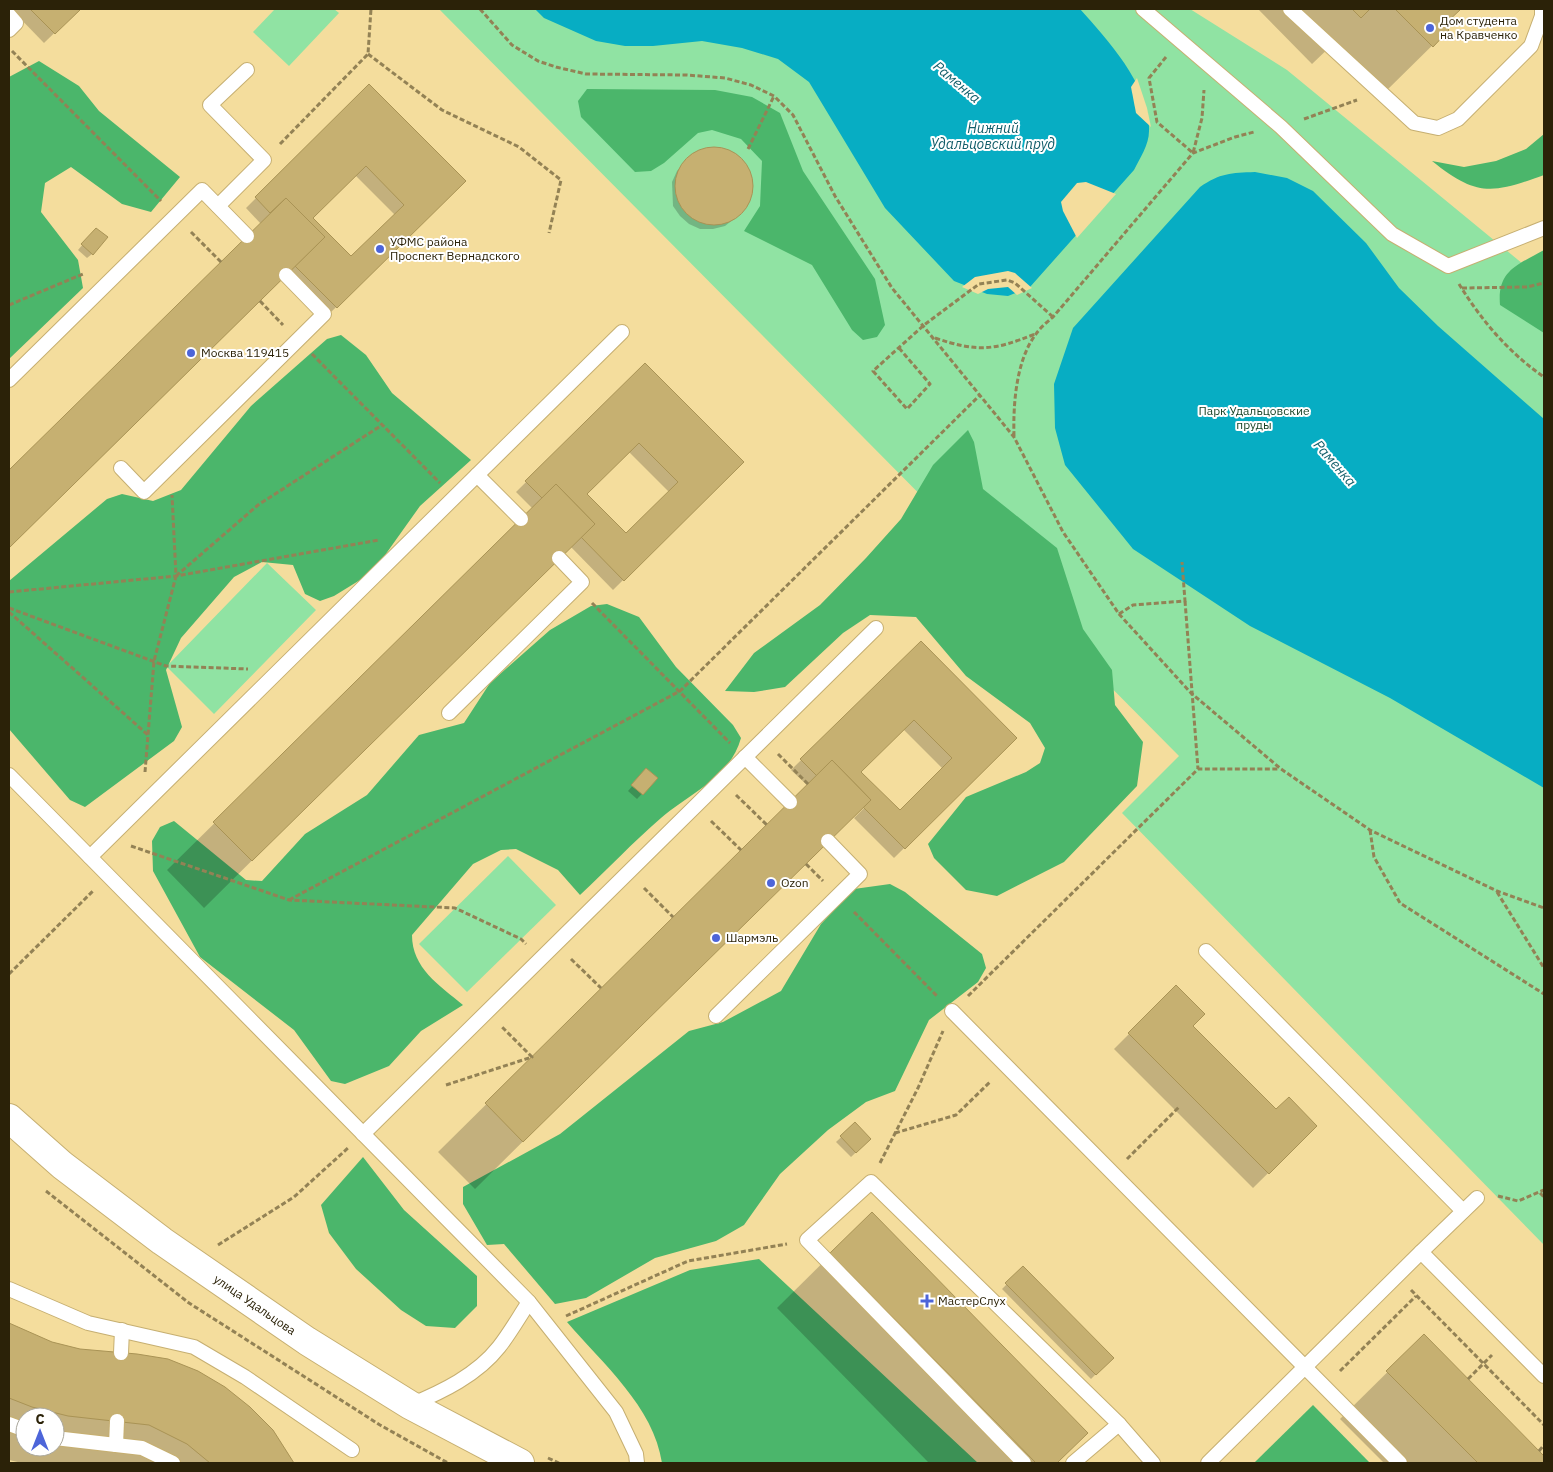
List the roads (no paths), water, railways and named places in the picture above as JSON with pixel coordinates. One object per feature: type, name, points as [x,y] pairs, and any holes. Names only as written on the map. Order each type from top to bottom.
[{"type":"street","name":"улица Удальцова","points":[[9,1118],[62,1166],[162,1241],[307,1341],[410,1405],[520,1463]]},
{"type":"lane","points":[[1144,9],[1281,127],[1392,234],[1448,266],[1544,228]]},
{"type":"lane","points":[[1290,9],[1414,123],[1438,128],[1458,120],[1531,46],[1542,16],[1542,9]]},
{"type":"lane","points":[[9,15],[16,23],[9,30]]},
{"type":"lane","points":[[218,206],[264,160],[210,105],[246,70]]},
{"type":"lane","points":[[9,380],[202,190],[247,236]]},
{"type":"lane","points":[[121,468],[144,492],[324,314],[286,275]]},
{"type":"lane","points":[[90,857],[622,332]]},
{"type":"lane","points":[[477,475],[520,519]]},
{"type":"lane","points":[[449,713],[582,582],[559,558]]},
{"type":"lane","points":[[364,1134],[876,628]]},
{"type":"lane","points":[[745,758],[790,802]]},
{"type":"lane","points":[[9,775],[529,1302],[545,1325],[574,1357],[616,1412],[636,1454],[637,1463]]},
{"type":"lane","points":[[716,1016],[860,874],[828,841]]},
{"type":"lane","points":[[1206,951],[1463,1211]]},
{"type":"lane","points":[[952,1011],[1400,1463]]},
{"type":"lane","points":[[1024,1463],[808,1240],[870,1182],[1118,1424],[1154,1463]]},
{"type":"lane","points":[[1208,1463],[1476,1198]]},
{"type":"lane","points":[[1421,1252],[1544,1376]]},
{"type":"lane","points":[[9,1289],[88,1322],[194,1347],[245,1377],[352,1450]]},
{"type":"lane","points":[[410,1405],[432,1396],[467,1377],[499,1348],[529,1302]]},
{"type":"lane","points":[[121,1353],[122,1330]]},
{"type":"lane","points":[[116,1445],[117,1421]]},
{"type":"lane","points":[[1073,1463],[1118,1424]]},
{"type":"lane","points":[[65,1439],[142,1448],[173,1463]]},
{"type":"water","name":"Нижний Удальцовский пруд","points":[[535,9],[1080,9],[1114,49],[1135,81],[1148,114],[1148,141],[1134,170],[1030,287],[1008,296],[987,294],[954,281],[885,208],[809,82],[778,59],[742,48],[702,41],[653,46],[625,46],[596,41],[544,18]]},
{"type":"water","name":"Раменка","points":[[1255,172],[1287,178],[1313,191],[1366,243],[1399,288],[1438,326],[1544,419],[1544,788],[1390,698],[1250,626],[1133,549],[1065,465],[1055,428],[1054,384],[1073,328],[1200,187],[1226,175]]},
{"type":"place","name":"Дом студента на Кравченко","points":[[1430,28]]},
{"type":"place","name":"УФМС района Проспект Вернадского","points":[[380,249]]},
{"type":"place","name":"Москва 119415","points":[[191,353]]},
{"type":"place","name":"Ozon","points":[[771,883]]},
{"type":"place","name":"Шармэль","points":[[716,938]]},
{"type":"place","name":"МастерСлух","points":[[927,1301]]},
{"type":"park label","name":"Парк Удальцовские пруды","points":[[1254,418]]}]
